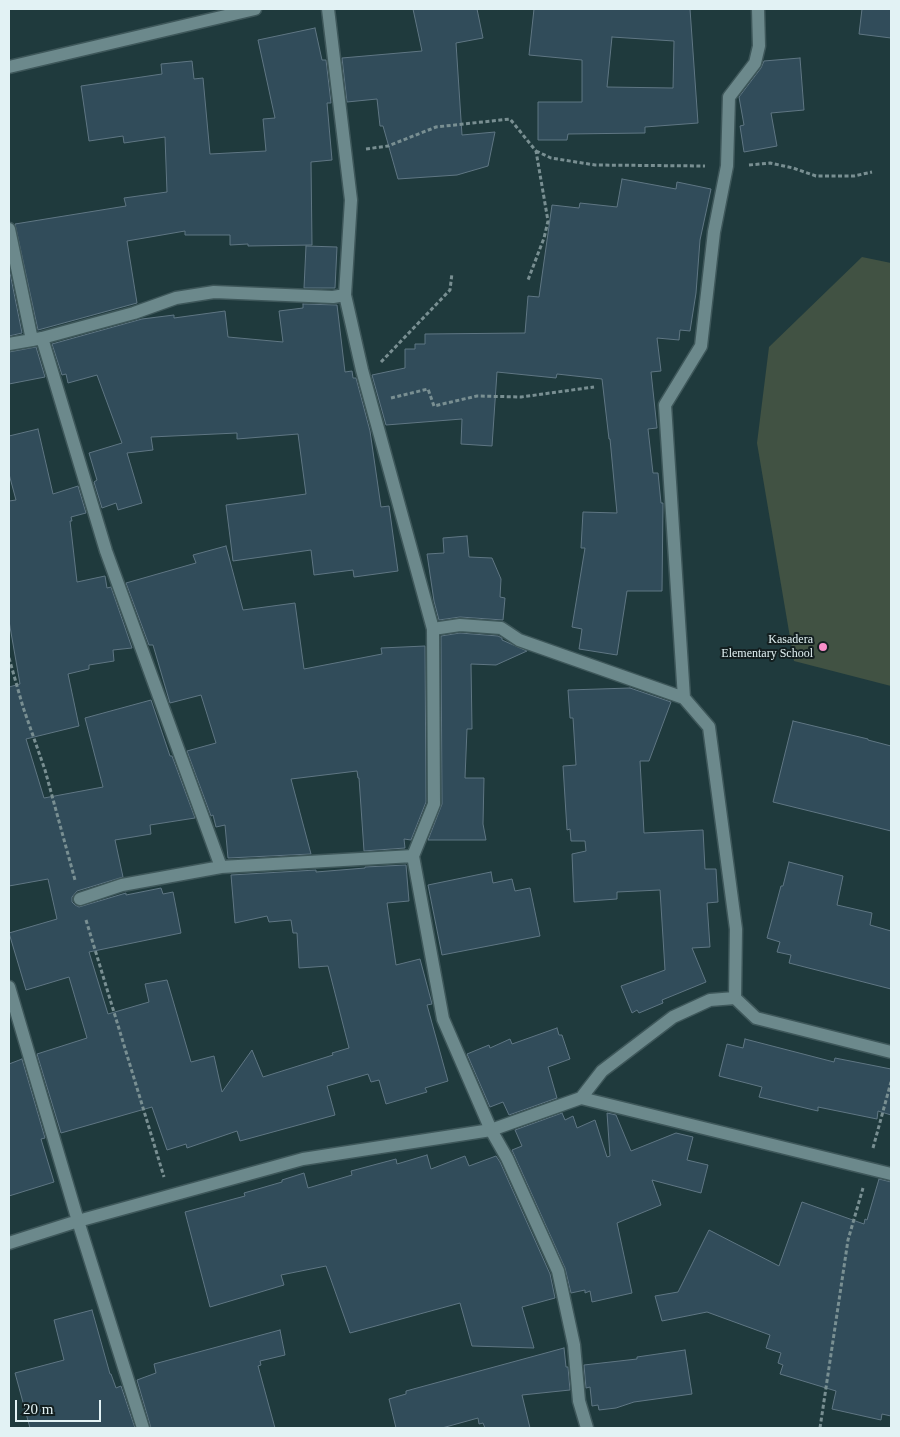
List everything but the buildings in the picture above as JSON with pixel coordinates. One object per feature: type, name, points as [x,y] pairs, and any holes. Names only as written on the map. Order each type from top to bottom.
[{"type":"street","points":[[9,67],[255,9]]},
{"type":"street","points":[[328,9],[351,200],[345,295],[362,370],[433,629],[434,804],[413,856],[443,1019],[491,1130],[507,1158],[558,1271],[574,1345],[579,1401],[587,1428]]},
{"type":"street","points":[[684,698],[665,405],[701,346],[714,232],[727,166],[729,97],[755,63],[759,46],[758,9]]},
{"type":"street","points":[[9,229],[37,339],[106,551],[221,867]]},
{"type":"street","points":[[9,344],[37,339],[134,314],[176,298],[214,292],[333,297],[345,295]]},
{"type":"street","points":[[433,629],[460,625],[501,628],[519,640],[684,698],[709,727],[736,929],[735,998],[756,1018],[891,1052]]},
{"type":"street","points":[[80,899],[122,886],[221,867],[413,856]]},
{"type":"street","points":[[9,987],[78,1221],[143,1428]]},
{"type":"street","points":[[9,1243],[78,1221],[302,1158],[491,1130],[581,1098],[602,1071],[673,1017],[710,1000],[735,998]]},
{"type":"street","points":[[581,1098],[891,1174]]},
{"type":"path","points":[[346,153],[388,146],[436,127],[510,120],[536,151],[548,221],[544,238],[528,280]]},
{"type":"path","points":[[362,370],[382,362],[450,290],[452,273]]},
{"type":"path","points":[[371,403],[428,389],[434,406],[477,396],[521,397],[594,387]]},
{"type":"path","points":[[9,658],[23,707],[45,770],[80,899],[169,1196]]},
{"type":"path","points":[[820,1428],[848,1240],[891,1082]]},
{"type":"green space","points":[[862,257],[891,263],[891,686],[794,661],[757,443],[769,347]]},
{"type":"place","name":"Kasadera Elementary School","points":[[823,647]]}]
